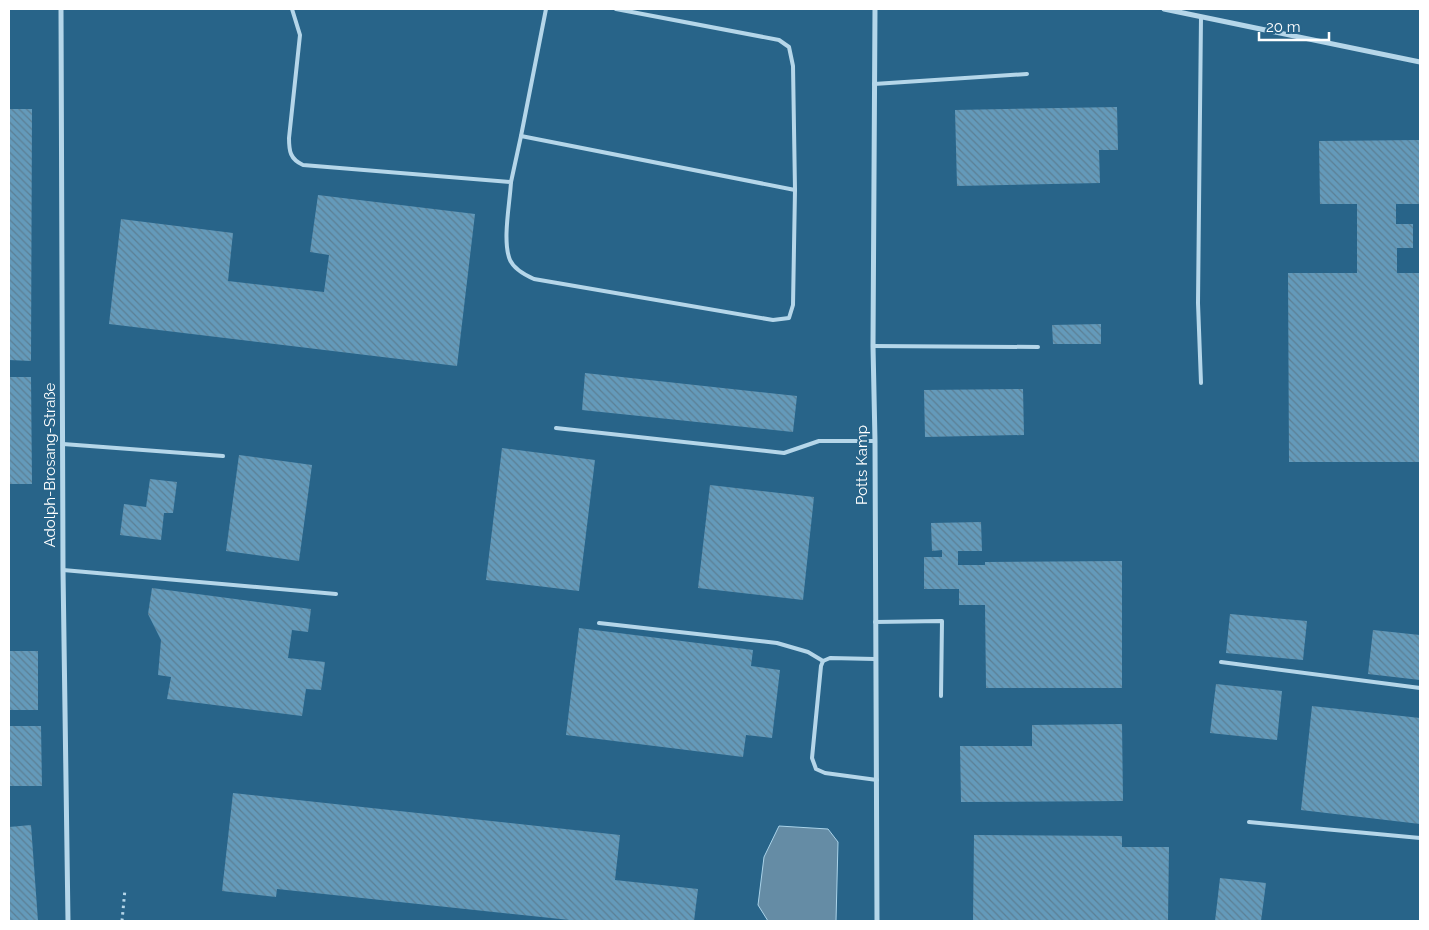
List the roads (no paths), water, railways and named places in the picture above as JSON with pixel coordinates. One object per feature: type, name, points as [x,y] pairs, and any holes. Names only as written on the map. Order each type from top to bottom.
[{"type":"street","name":"Adolph-Brosang-Straße","points":[[61,9],[63,570],[68,921]]},
{"type":"street","name":"Potts Kamp","points":[[875,9],[873,346],[877,921]]},
{"type":"street","points":[[1164,9],[1420,62]]},
{"type":"lane","points":[[292,9],[300,36],[288,138],[289,150],[294,160],[303,165],[512,182]]},
{"type":"lane","points":[[546,9],[512,182],[506,246],[511,262],[523,274],[534,279],[773,320],[789,318],[793,306],[795,190],[793,66],[790,47],[779,40],[616,9]]},
{"type":"lane","points":[[1201,17],[1198,303],[1201,384]]},
{"type":"lane","points":[[874,84],[1027,74]]},
{"type":"lane","points":[[520,136],[795,190]]},
{"type":"lane","points":[[873,346],[1038,347]]},
{"type":"lane","points":[[556,428],[784,454],[818,441],[875,442]]},
{"type":"lane","points":[[63,444],[223,456]]},
{"type":"lane","points":[[63,570],[336,594]]},
{"type":"lane","points":[[875,622],[942,621],[941,696]]},
{"type":"lane","points":[[598,622],[777,643],[808,652],[823,661]]},
{"type":"lane","points":[[876,659],[830,658],[823,661],[820,666],[812,758],[816,770],[876,780]]},
{"type":"lane","points":[[1221,662],[1420,688]]},
{"type":"lane","points":[[1249,822],[1420,838]]},
{"type":"water","points":[[779,826],[828,829],[838,842],[836,921],[768,921],[758,905],[764,857]]}]
